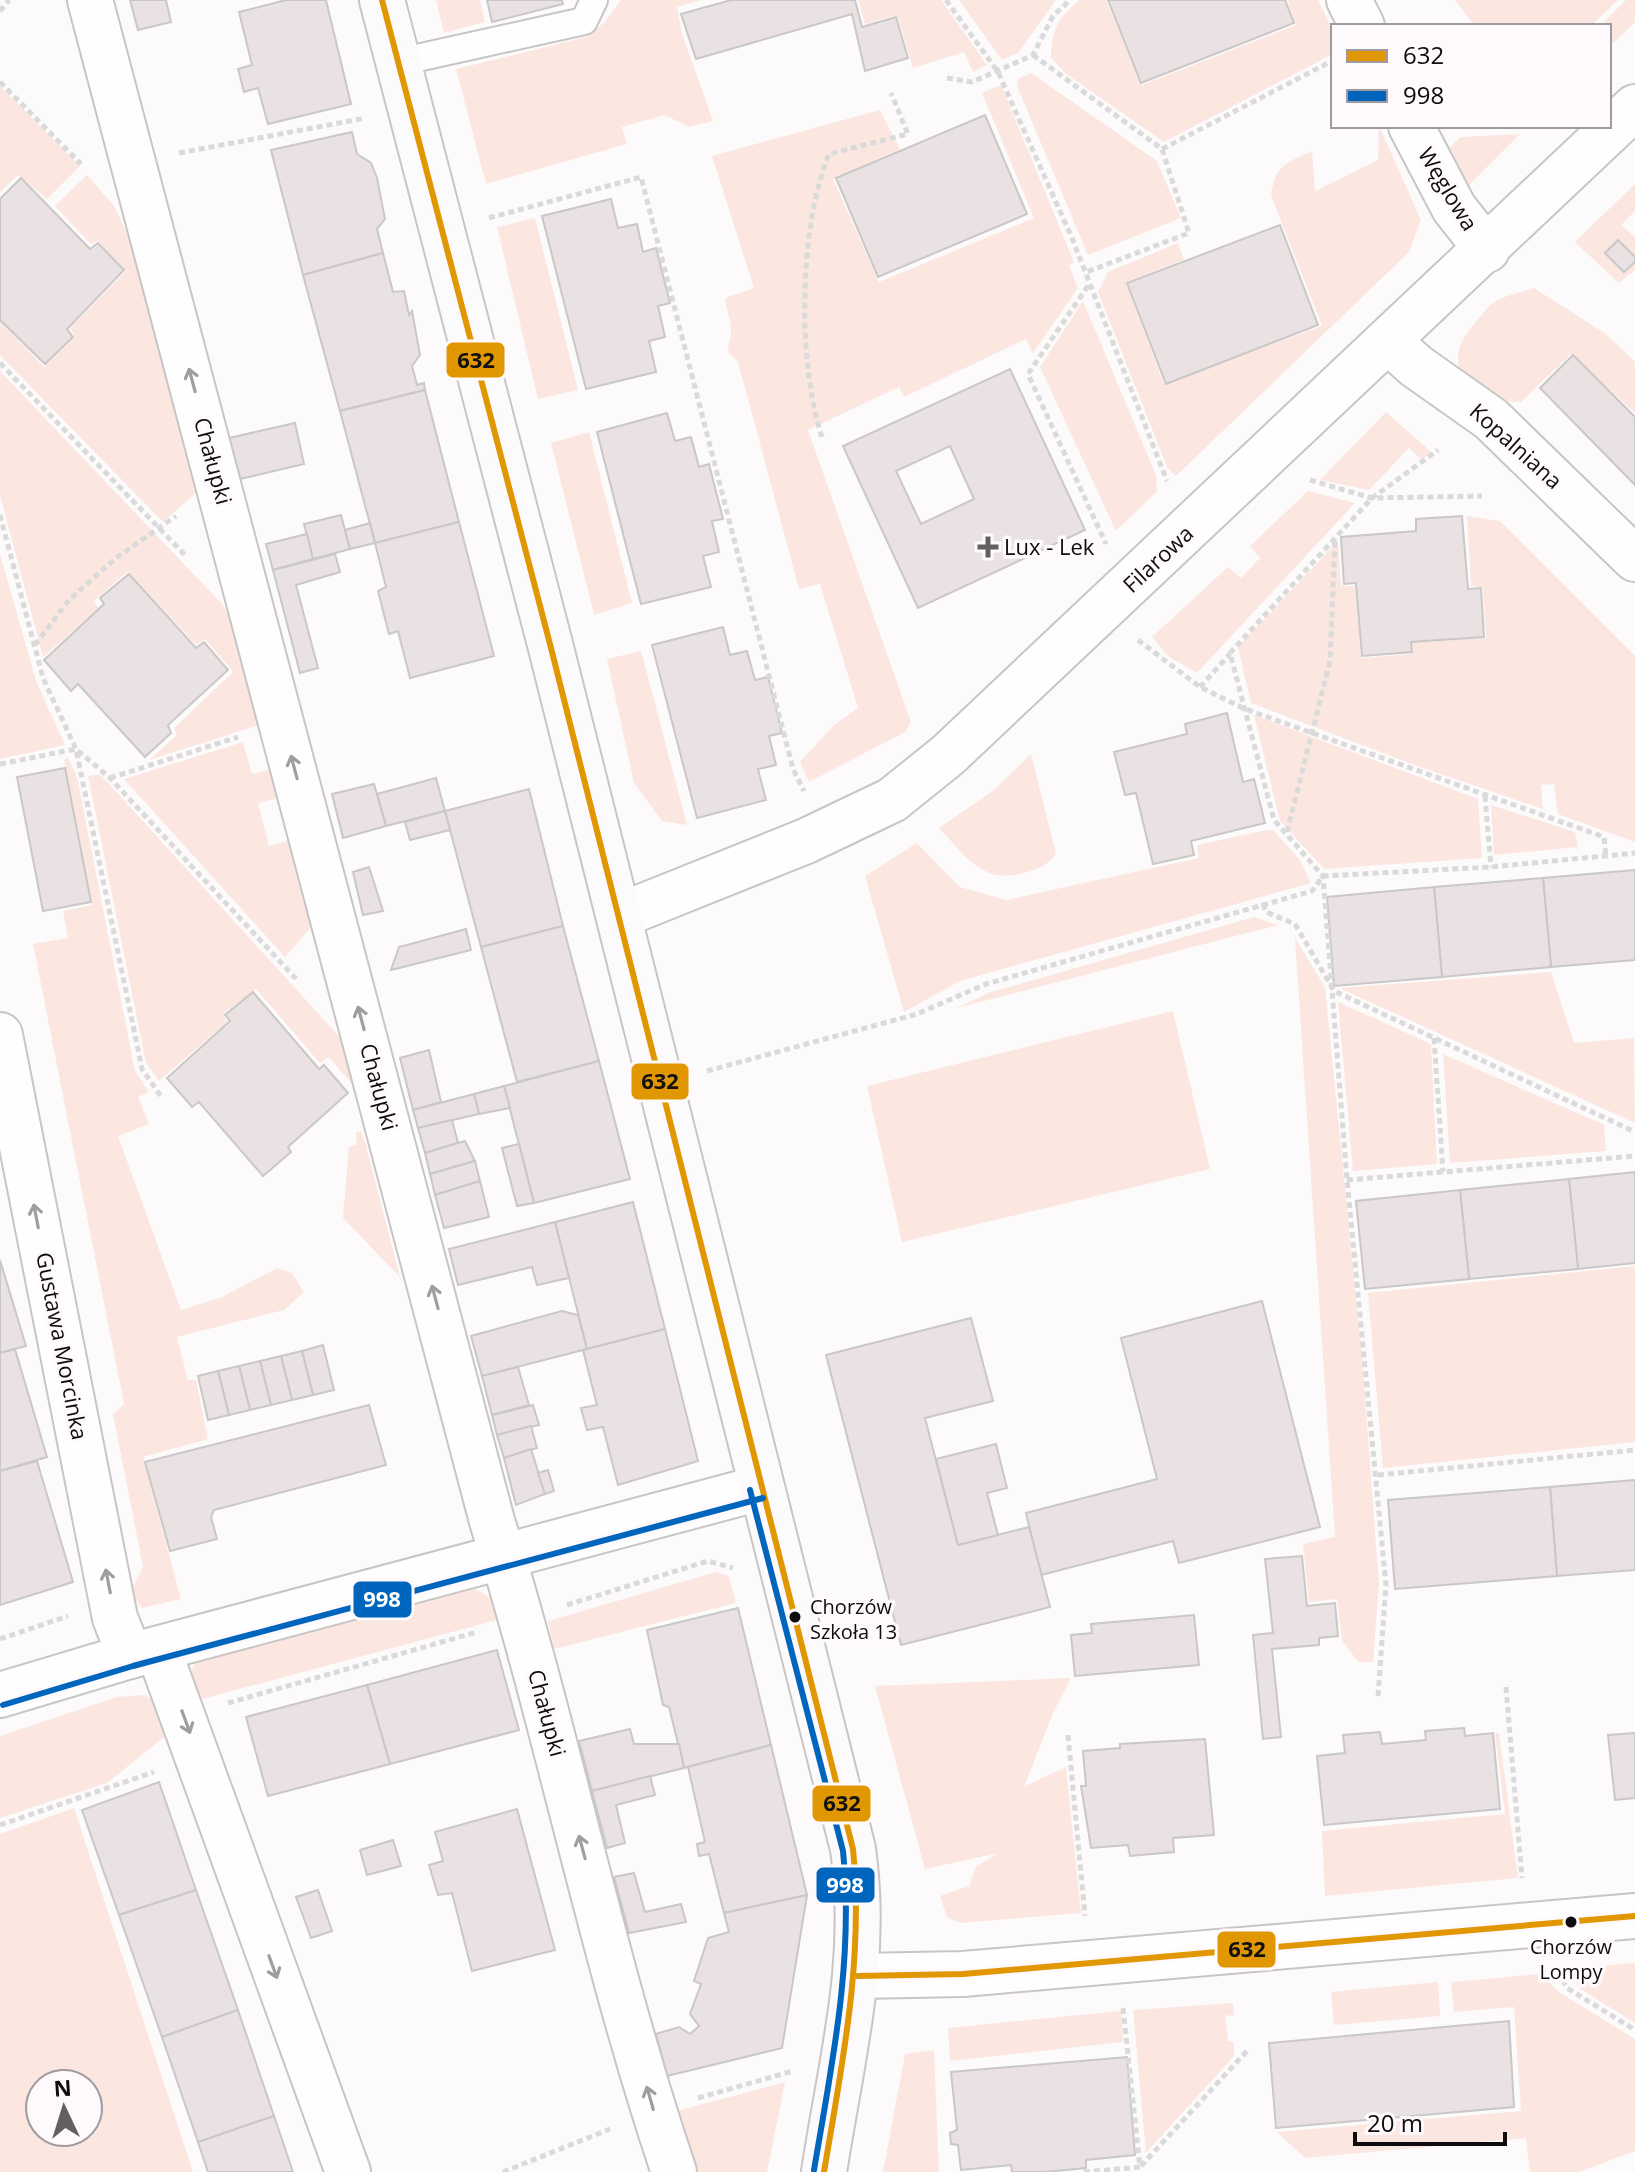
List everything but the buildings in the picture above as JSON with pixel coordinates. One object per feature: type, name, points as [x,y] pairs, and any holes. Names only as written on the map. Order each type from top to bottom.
[{"type":"street","name":"Chałupki","points":[[90,0],[503,1556],[622,1997],[674,2172]]},
{"type":"street","points":[[382,0],[619,916],[853,1849],[859,1888],[858,1976],[824,2172]]},
{"type":"street","points":[[1349,0],[1361,24]]},
{"type":"street","name":"Filarowa","points":[[619,916],[806,841],[892,800],[948,755],[1487,250],[1635,107]]},
{"type":"street","name":"Węglowa","points":[[1412,128],[1454,208],[1487,250]]},
{"type":"street","name":"Kopalniana","points":[[1389,342],[1416,366],[1491,419],[1635,559]]},
{"type":"street","name":"Gustawa Morcinka","points":[[0,1035],[115,1618],[144,1652],[348,2172]]},
{"type":"street","points":[[0,1695],[144,1652],[760,1488]]},
{"type":"street","points":[[858,1976],[963,1974],[1635,1916]]},
{"type":"lane","points":[[399,62],[584,21],[594,0]]},
{"type":"path","points":[[0,11],[9,0]]},
{"type":"path","points":[[946,0],[998,72],[1089,285],[1173,495]]},
{"type":"path","points":[[947,78],[972,82],[1033,55],[1053,16],[1070,0]]},
{"type":"path","points":[[1033,55],[1162,149],[1189,233],[1084,273]]},
{"type":"path","points":[[1162,149],[1331,62]]},
{"type":"path","points":[[822,437],[812,408],[805,352],[808,257],[821,173],[829,154],[908,134],[891,93]]},
{"type":"path","points":[[134,162],[367,117]]},
{"type":"path","points":[[476,222],[641,177],[793,769],[800,784]]},
{"type":"path","points":[[1089,285],[1028,374],[1110,552]]},
{"type":"path","points":[[0,363],[161,529],[116,558],[69,600],[35,645]]},
{"type":"path","points":[[1200,687],[1372,498],[1438,450]]},
{"type":"path","points":[[1304,478],[1372,498],[1482,496]]},
{"type":"path","points":[[0,515],[43,678],[76,749],[142,1069],[162,1098]]},
{"type":"path","points":[[1286,833],[1330,661],[1335,539]]},
{"type":"path","points":[[1137,639],[1200,687],[1245,709],[1604,837],[1606,856]]},
{"type":"path","points":[[1230,653],[1274,820],[1323,876],[1347,1180],[1378,1475],[1386,1585],[1378,1696]]},
{"type":"path","points":[[110,778],[240,736]]},
{"type":"path","points":[[0,764],[76,749]]},
{"type":"path","points":[[76,749],[110,778],[304,988]]},
{"type":"path","points":[[1485,795],[1491,867]]},
{"type":"path","points":[[1323,876],[1491,867],[1635,853]]},
{"type":"path","points":[[698,1074],[917,1014],[986,984],[1312,891],[1323,876]]},
{"type":"path","points":[[1263,904],[1266,912],[1295,924],[1334,991],[1635,1132]]},
{"type":"path","points":[[1434,1038],[1443,1172]]},
{"type":"path","points":[[1347,1180],[1635,1156]]},
{"type":"path","points":[[1378,1475],[1635,1450]]},
{"type":"path","points":[[0,1639],[75,1614]]},
{"type":"path","points":[[1506,1687],[1523,1887]]},
{"type":"path","points":[[1068,1735],[1087,1929]]},
{"type":"path","points":[[0,1825],[168,1767]]},
{"type":"path","points":[[1554,1964],[1567,1988],[1635,2030]]},
{"type":"path","points":[[1123,2003],[1140,2167]]},
{"type":"path","points":[[1084,2172],[1140,2167],[1247,2051]]},
{"type":"shaded area","points":[[436,0],[480,0],[485,22],[444,33]]},
{"type":"shaded area","points":[[621,0],[701,0],[677,7],[682,34],[713,121],[689,127],[665,115],[622,127],[627,144],[486,184],[456,69],[586,37],[605,22]]},
{"type":"shaded area","points":[[858,0],[941,0],[987,65],[973,72],[964,52],[913,68],[897,15],[865,24]]},
{"type":"shaded area","points":[[959,0],[1056,0],[1018,53],[1002,60]]},
{"type":"shaded area","points":[[1080,0],[1106,0],[1142,85],[1296,25],[1287,0],[1318,0],[1331,26],[1331,55],[1164,142],[1066,74],[1051,58],[1058,24]]},
{"type":"shaded area","points":[[1455,0],[1618,0],[1593,24],[1473,24]]},
{"type":"shaded area","points":[[1626,0],[1635,0],[1635,22],[1611,45],[1611,24],[1602,24]]},
{"type":"shaded area","points":[[1031,73],[1157,161],[1181,218],[1088,255],[1017,86],[1018,79]]},
{"type":"shaded area","points":[[1001,85],[1074,262],[1069,266],[1078,288],[1033,353],[1026,339],[904,397],[899,387],[808,430],[911,722],[905,732],[809,782],[800,762],[834,725],[858,708],[820,584],[799,589],[738,362],[729,351],[731,329],[725,298],[754,288],[712,156],[880,110],[900,149],[833,179],[879,282],[1034,218],[982,93]]},
{"type":"shaded area","points":[[0,86],[80,166],[47,199],[18,175],[0,192]]},
{"type":"shaded area","points":[[1380,128],[1421,220],[1409,252],[1176,476],[1167,467],[1098,292],[1108,272],[1178,243],[1184,260],[1126,282],[1164,384],[1322,326],[1271,195],[1273,185],[1283,166],[1312,151],[1315,191],[1378,160]]},
{"type":"shaded area","points":[[1520,134],[1465,189],[1442,157],[1460,137]]},
{"type":"shaded area","points":[[87,175],[114,206],[130,240],[199,490],[163,522],[0,355],[0,322],[44,367],[75,337],[70,328],[126,271],[98,241],[91,244],[55,206]]},
{"type":"shaded area","points":[[1635,184],[1635,211],[1621,225],[1635,237],[1635,270],[1619,283],[1575,242]]},
{"type":"shaded area","points":[[535,218],[578,390],[538,399],[497,227]]},
{"type":"shaded area","points":[[1534,288],[1606,334],[1635,362],[1635,413],[1571,354],[1521,402],[1484,401],[1466,382],[1458,364],[1458,354],[1467,334],[1495,302]]},
{"type":"shaded area","points":[[1083,301],[1156,475],[1157,491],[1116,531],[1040,367]]},
{"type":"shaded area","points":[[0,371],[223,605],[238,635],[259,725],[149,760],[177,735],[174,728],[233,672],[205,639],[196,645],[128,571],[94,601],[99,608],[43,657],[0,495]]},
{"type":"shaded area","points":[[1386,412],[1431,452],[1422,460],[1409,448],[1369,490],[1320,480]]},
{"type":"shaded area","points":[[589,432],[632,603],[594,615],[551,443]]},
{"type":"shaded area","points":[[1308,491],[1355,503],[1197,673],[1168,656],[1152,637],[1228,567],[1241,578],[1260,558],[1250,546]]},
{"type":"shaded area","points":[[1467,516],[1500,521],[1635,656],[1635,842],[1558,814],[1554,784],[1541,785],[1543,809],[1420,767],[1251,703],[1238,647],[1338,541],[1341,586],[1356,586],[1361,658],[1412,654],[1411,643],[1486,638],[1483,587],[1471,586]]},
{"type":"shaded area","points":[[0,554],[36,681],[65,745],[0,759]]},
{"type":"shaded area","points":[[641,651],[687,825],[662,821],[634,783],[607,659]]},
{"type":"shaded area","points":[[1254,715],[1478,799],[1482,858],[1324,869],[1280,821]]},
{"type":"shaded area","points":[[243,742],[252,774],[273,769],[279,798],[258,803],[269,846],[291,840],[312,926],[285,957],[124,779]]},
{"type":"shaded area","points":[[1031,754],[1056,854],[1034,870],[1009,876],[997,875],[976,866],[939,828],[994,790]]},
{"type":"shaded area","points":[[68,757],[77,777],[135,1071],[149,1092],[138,1097],[149,1124],[118,1136],[181,1310],[222,1297],[277,1268],[292,1273],[304,1292],[284,1310],[177,1337],[188,1380],[196,1380],[208,1439],[143,1457],[181,1599],[142,1608],[130,1592],[143,1567],[113,1414],[124,1404],[33,944],[68,938],[63,911],[92,905],[64,760]]},
{"type":"shaded area","points":[[100,774],[347,1045],[356,1089],[329,1057],[320,1063],[256,989],[223,1014],[227,1022],[159,1081],[146,1063],[88,776]]},
{"type":"shaded area","points":[[1491,805],[1575,832],[1578,847],[1494,855]]},
{"type":"shaded area","points":[[1273,830],[1300,860],[1311,883],[960,981],[904,1012],[865,876],[917,843],[960,887],[1006,900],[1199,858],[1197,845]]},
{"type":"shaded area","points":[[1254,917],[1278,925],[957,1008],[988,993]]},
{"type":"shaded area","points":[[1295,938],[1325,987],[1363,1369],[1379,1584],[1373,1662],[1358,1662],[1342,1640],[1337,1599],[1309,1602],[1303,1544],[1335,1537]]},
{"type":"shaded area","points":[[1551,972],[1574,1043],[1634,1038],[1635,1123],[1339,988]]},
{"type":"shaded area","points":[[1338,1002],[1431,1044],[1437,1164],[1353,1171]]},
{"type":"shaded area","points":[[1173,1011],[1210,1169],[902,1242],[867,1086]]},
{"type":"shaded area","points":[[1443,1054],[1604,1125],[1606,1151],[1450,1163]]},
{"type":"shaded area","points":[[361,1131],[400,1277],[343,1218],[349,1147],[357,1144],[356,1132]]},
{"type":"shaded area","points":[[1635,1266],[1635,1442],[1383,1468],[1368,1293]]},
{"type":"shaded area","points":[[716,1572],[729,1576],[736,1603],[554,1649],[548,1621]]},
{"type":"shaded area","points":[[475,1589],[490,1597],[504,1618],[195,1701],[191,1678],[199,1658]]},
{"type":"shaded area","points":[[1071,1678],[1053,1713],[1019,1800],[1025,1786],[1066,1767],[1081,1913],[960,1923],[947,1917],[940,1896],[969,1886],[976,1867],[998,1853],[925,1869],[875,1686]]},
{"type":"shaded area","points":[[145,1695],[152,1700],[169,1733],[107,1783],[0,1818],[0,1736],[117,1697]]},
{"type":"shaded area","points":[[1495,1733],[1499,1733],[1518,1878],[1325,1896],[1322,1831],[1505,1814]]},
{"type":"shaded area","points":[[74,1808],[193,2172],[0,2172],[0,1834]]},
{"type":"shaded area","points":[[1635,1963],[1635,2023],[1579,1988],[1567,1969]]},
{"type":"shaded area","points":[[1541,1974],[1559,1992],[1635,2039],[1635,2151],[1579,2172],[1530,2172],[1526,2138],[1305,2158],[1277,2132],[1521,2111],[1514,2007],[1454,2012],[1451,1982]]},
{"type":"shaded area","points":[[1438,1982],[1440,2016],[1334,2025],[1331,1992]]},
{"type":"shaded area","points":[[1233,2003],[1234,2015],[1225,2016],[1228,2041],[1234,2043],[1234,2056],[1146,2153],[1133,2010]]},
{"type":"shaded area","points":[[1121,2011],[1123,2042],[950,2061],[948,2028]]},
{"type":"shaded area","points":[[934,2050],[939,2172],[883,2172],[905,2054]]},
{"type":"shaded area","points":[[785,2082],[767,2172],[692,2172],[677,2111]]},
{"type":"transit line","name":"632","points":[[382,0],[551,648],[853,1849],[856,1890],[853,1971],[844,2051],[824,2172]]},
{"type":"transit line","name":"998","points":[[750,1490],[843,1851],[846,1892],[843,1972],[834,2051],[814,2170]]},
{"type":"transit line","name":"998","points":[[3,1705],[133,1666],[763,1498]]},
{"type":"transit line","name":"632","points":[[858,1976],[963,1974],[1635,1916]]},
{"type":"place","name":"Lux - Lek","points":[[988,547]]},
{"type":"place","name":"Chorzów Szkoła 13","points":[[795,1617]]},
{"type":"place","name":"Chorzów Lompy","points":[[1571,1922]]}]
